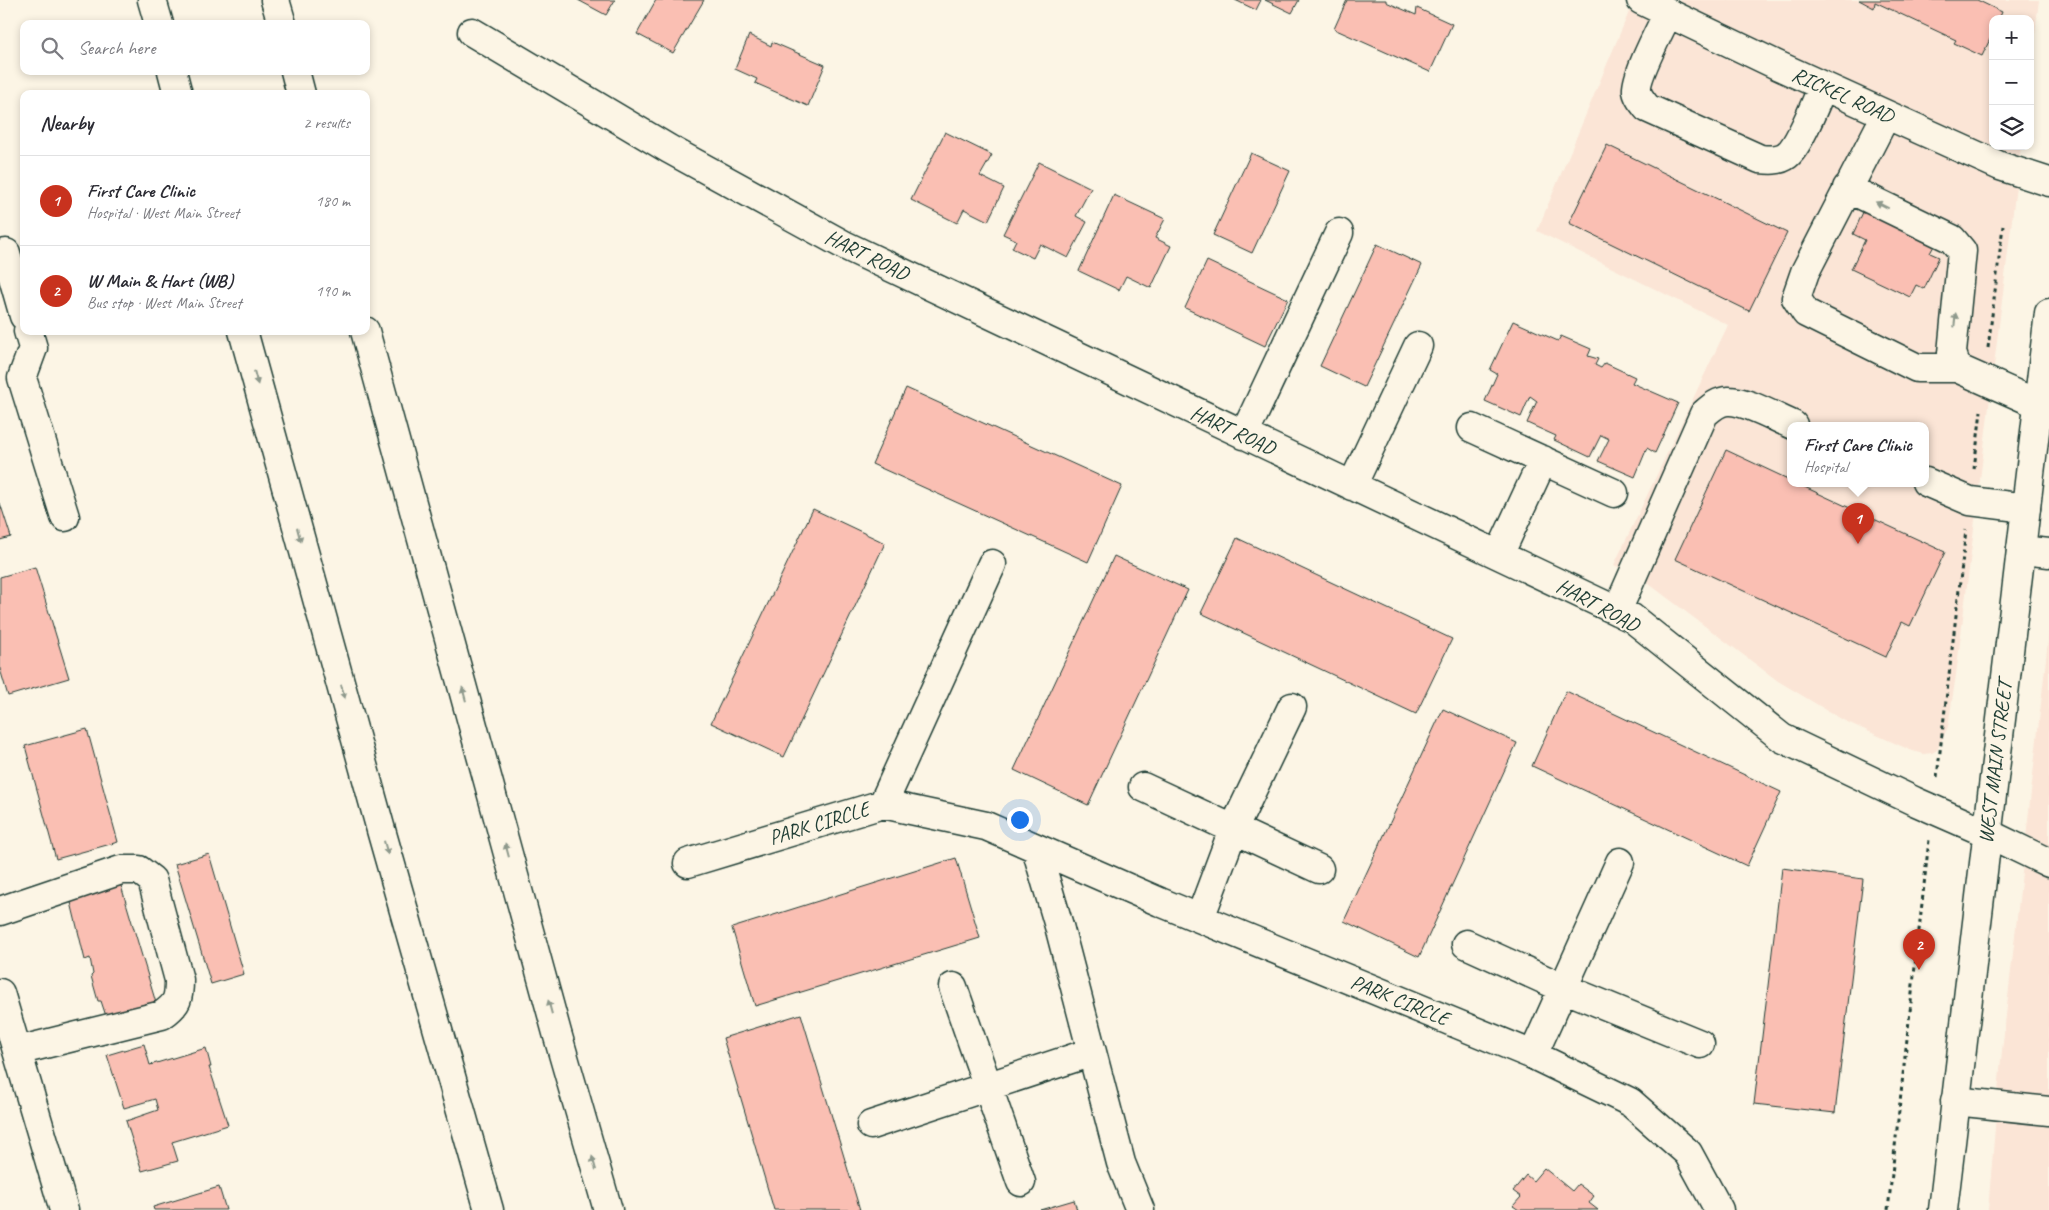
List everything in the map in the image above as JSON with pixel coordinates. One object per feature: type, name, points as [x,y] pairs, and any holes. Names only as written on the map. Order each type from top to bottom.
[{"type":"main road","points":[[152,0],[157,20]]},
{"type":"main road","points":[[275,0],[281,20]]},
{"type":"main road","name":"RICKEL ROAD","points":[[1641,0],[1823,86],[2000,166],[2049,182]]},
{"type":"main road","points":[[1668,13],[1640,76],[1637,89],[1639,98],[1647,108],[1760,159],[1774,160],[1787,155],[1797,142],[1823,86]]},
{"type":"main road","name":"HART ROAD","points":[[472,32],[670,150],[846,246],[1632,618],[1782,738],[2049,863]]},
{"type":"main road","points":[[173,75],[177,90]]},
{"type":"main road","points":[[296,75],[300,90]]},
{"type":"main road","points":[[1886,114],[1805,272],[1796,298],[1806,313],[1917,368],[1957,368],[2038,404]]},
{"type":"main road","points":[[1847,188],[1952,239],[1962,251],[1952,353],[1957,368]]},
{"type":"main road","points":[[1244,435],[1339,233]]},
{"type":"main road","points":[[6,253],[20,302]]},
{"type":"main road","name":"WEST MAIN STREET","points":[[1943,1210],[2049,313]]},
{"type":"main road","points":[[29,335],[33,348],[11,381],[65,517]]},
{"type":"main road","points":[[244,335],[383,840],[489,1210]]},
{"type":"main road","points":[[365,335],[557,1033],[608,1210]]},
{"type":"main road","points":[[1352,486],[1418,346]]},
{"type":"main road","points":[[1616,611],[1704,414],[1714,405],[1727,401],[1742,403],[1787,422]]},
{"type":"main road","points":[[1472,428],[1614,493]]},
{"type":"main road","points":[[1499,555],[1543,460]]},
{"type":"main road","points":[[1929,483],[1970,501],[2026,508]]},
{"type":"main road","points":[[2020,550],[2049,553]]},
{"type":"main road","points":[[883,804],[992,564]]},
{"type":"main road","points":[[1200,918],[1233,830],[1292,707]]},
{"type":"main road","points":[[1143,787],[1319,869]]},
{"type":"main road","name":"PARK CIRCLE","points":[[688,863],[883,804],[986,826],[1200,918],[1533,1055],[1630,1102],[1688,1153],[1720,1210]]},
{"type":"main road","points":[[1036,848],[1121,1163],[1140,1210]]},
{"type":"main road","points":[[1533,1055],[1620,862]]},
{"type":"main road","points":[[0,911],[121,870],[139,870],[152,880],[179,980],[179,996],[173,1007],[162,1015],[17,1051]]},
{"type":"main road","points":[[1466,944],[1563,988],[1700,1044]]},
{"type":"main road","points":[[952,987],[1021,1182]]},
{"type":"main road","points":[[0,993],[64,1210]]},
{"type":"main road","points":[[871,1125],[1092,1052]]},
{"type":"main road","points":[[1955,1101],[2049,1111]]},
{"type":"path","points":[[1888,1210],[1933,810],[2003,226]]},
{"type":"shaded area","points":[[1634,0],[2039,0],[2034,41],[2034,15],[1989,15],[1989,150],[2021,150],[1956,675],[1948,727],[1937,750],[1932,753],[1923,754],[1910,750],[1843,720],[1778,681],[1645,581],[1614,565],[1728,325],[1537,231]]},
{"type":"shaded area","points":[[2049,632],[2049,1210],[1988,1210],[2000,1069]]},
{"type":"building","points":[[578,0],[615,0],[606,15]]},
{"type":"building","points":[[656,0],[704,0],[673,53],[637,34]]},
{"type":"building","points":[[1235,0],[1261,0],[1256,10]]},
{"type":"building","points":[[1265,0],[1299,0],[1292,13]]},
{"type":"building","points":[[1347,0],[1386,0],[1386,2],[1416,15],[1417,8],[1452,24],[1430,72],[1334,29]]},
{"type":"building","points":[[1859,0],[1977,0],[2002,12],[2001,15],[1989,15],[1989,41],[1982,56],[1954,43],[1956,40],[1875,2],[1874,8]]},
{"type":"building","points":[[749,35],[771,46],[772,42],[825,65],[808,106],[755,83],[757,79],[735,69]]},
{"type":"building","points":[[945,132],[992,155],[980,176],[1004,188],[988,221],[964,209],[957,223],[911,200]]},
{"type":"building","points":[[1607,145],[1787,233],[1749,311],[1569,223]]},
{"type":"building","points":[[1251,153],[1290,171],[1252,253],[1213,235]]},
{"type":"building","points":[[1039,162],[1091,188],[1076,216],[1087,222],[1068,258],[1040,244],[1033,258],[1012,248],[1016,240],[1003,234]]},
{"type":"building","points":[[1114,195],[1165,219],[1155,238],[1171,246],[1151,288],[1126,276],[1119,290],[1079,271]]},
{"type":"building","points":[[1864,210],[1935,244],[1930,253],[1939,257],[1924,289],[1916,285],[1910,297],[1851,269],[1865,240],[1853,234]]},
{"type":"building","points":[[1377,244],[1422,265],[1364,387],[1320,366]]},
{"type":"building","points":[[1207,261],[1288,299],[1265,346],[1185,308]]},
{"type":"building","points":[[1513,321],[1558,341],[1561,336],[1591,349],[1588,356],[1598,359],[1595,365],[1601,368],[1605,363],[1635,377],[1632,383],[1678,403],[1655,453],[1647,448],[1635,477],[1598,461],[1609,439],[1601,435],[1590,457],[1554,440],[1556,436],[1527,423],[1537,401],[1530,396],[1521,417],[1485,401],[1497,374],[1490,370]]},
{"type":"building","points":[[906,388],[1122,486],[1088,562],[872,464]]},
{"type":"building","points":[[1726,450],[1787,479],[1787,487],[1805,487],[1945,552],[1910,626],[1902,622],[1886,657],[1675,559]]},
{"type":"building","points":[[0,503],[11,537],[0,540]]},
{"type":"building","points":[[813,509],[885,543],[784,757],[711,723]]},
{"type":"building","points":[[1237,538],[1452,639],[1416,714],[1201,613]]},
{"type":"building","points":[[1114,556],[1188,590],[1088,805],[1014,770]]},
{"type":"building","points":[[35,567],[69,678],[8,696],[0,669],[0,577]]},
{"type":"building","points":[[1566,691],[1781,792],[1747,866],[1532,766]]},
{"type":"building","points":[[1443,709],[1517,743],[1419,957],[1344,921]]},
{"type":"building","points":[[87,729],[118,842],[56,859],[25,746]]},
{"type":"building","points":[[209,854],[244,974],[211,984],[175,864]]},
{"type":"building","points":[[956,858],[980,938],[755,1006],[732,928]]},
{"type":"building","points":[[1782,868],[1863,879],[1835,1113],[1754,1104]]},
{"type":"building","points":[[119,879],[156,1003],[107,1019],[101,1001],[98,1001],[91,976],[93,974],[90,958],[85,960],[69,894]]},
{"type":"building","points":[[801,1014],[860,1210],[774,1210],[723,1038]]},
{"type":"building","points":[[144,1044],[150,1065],[206,1048],[211,1067],[209,1067],[228,1125],[172,1142],[178,1161],[142,1171],[126,1121],[158,1110],[155,1099],[124,1108],[107,1055]]},
{"type":"building","points":[[1544,1168],[1572,1191],[1578,1184],[1594,1196],[1589,1203],[1598,1210],[1519,1210],[1513,1206],[1521,1197],[1513,1191],[1526,1175],[1533,1181]]},
{"type":"building","points":[[219,1187],[226,1210],[154,1210],[153,1207]]},
{"type":"building","points":[[1074,1200],[1077,1210],[1040,1210]]},
{"type":"place","name":"First Care Clinic","points":[[1858,544]]},
{"type":"place","name":"W Main & Hart (WB)","points":[[1919,970]]}]
